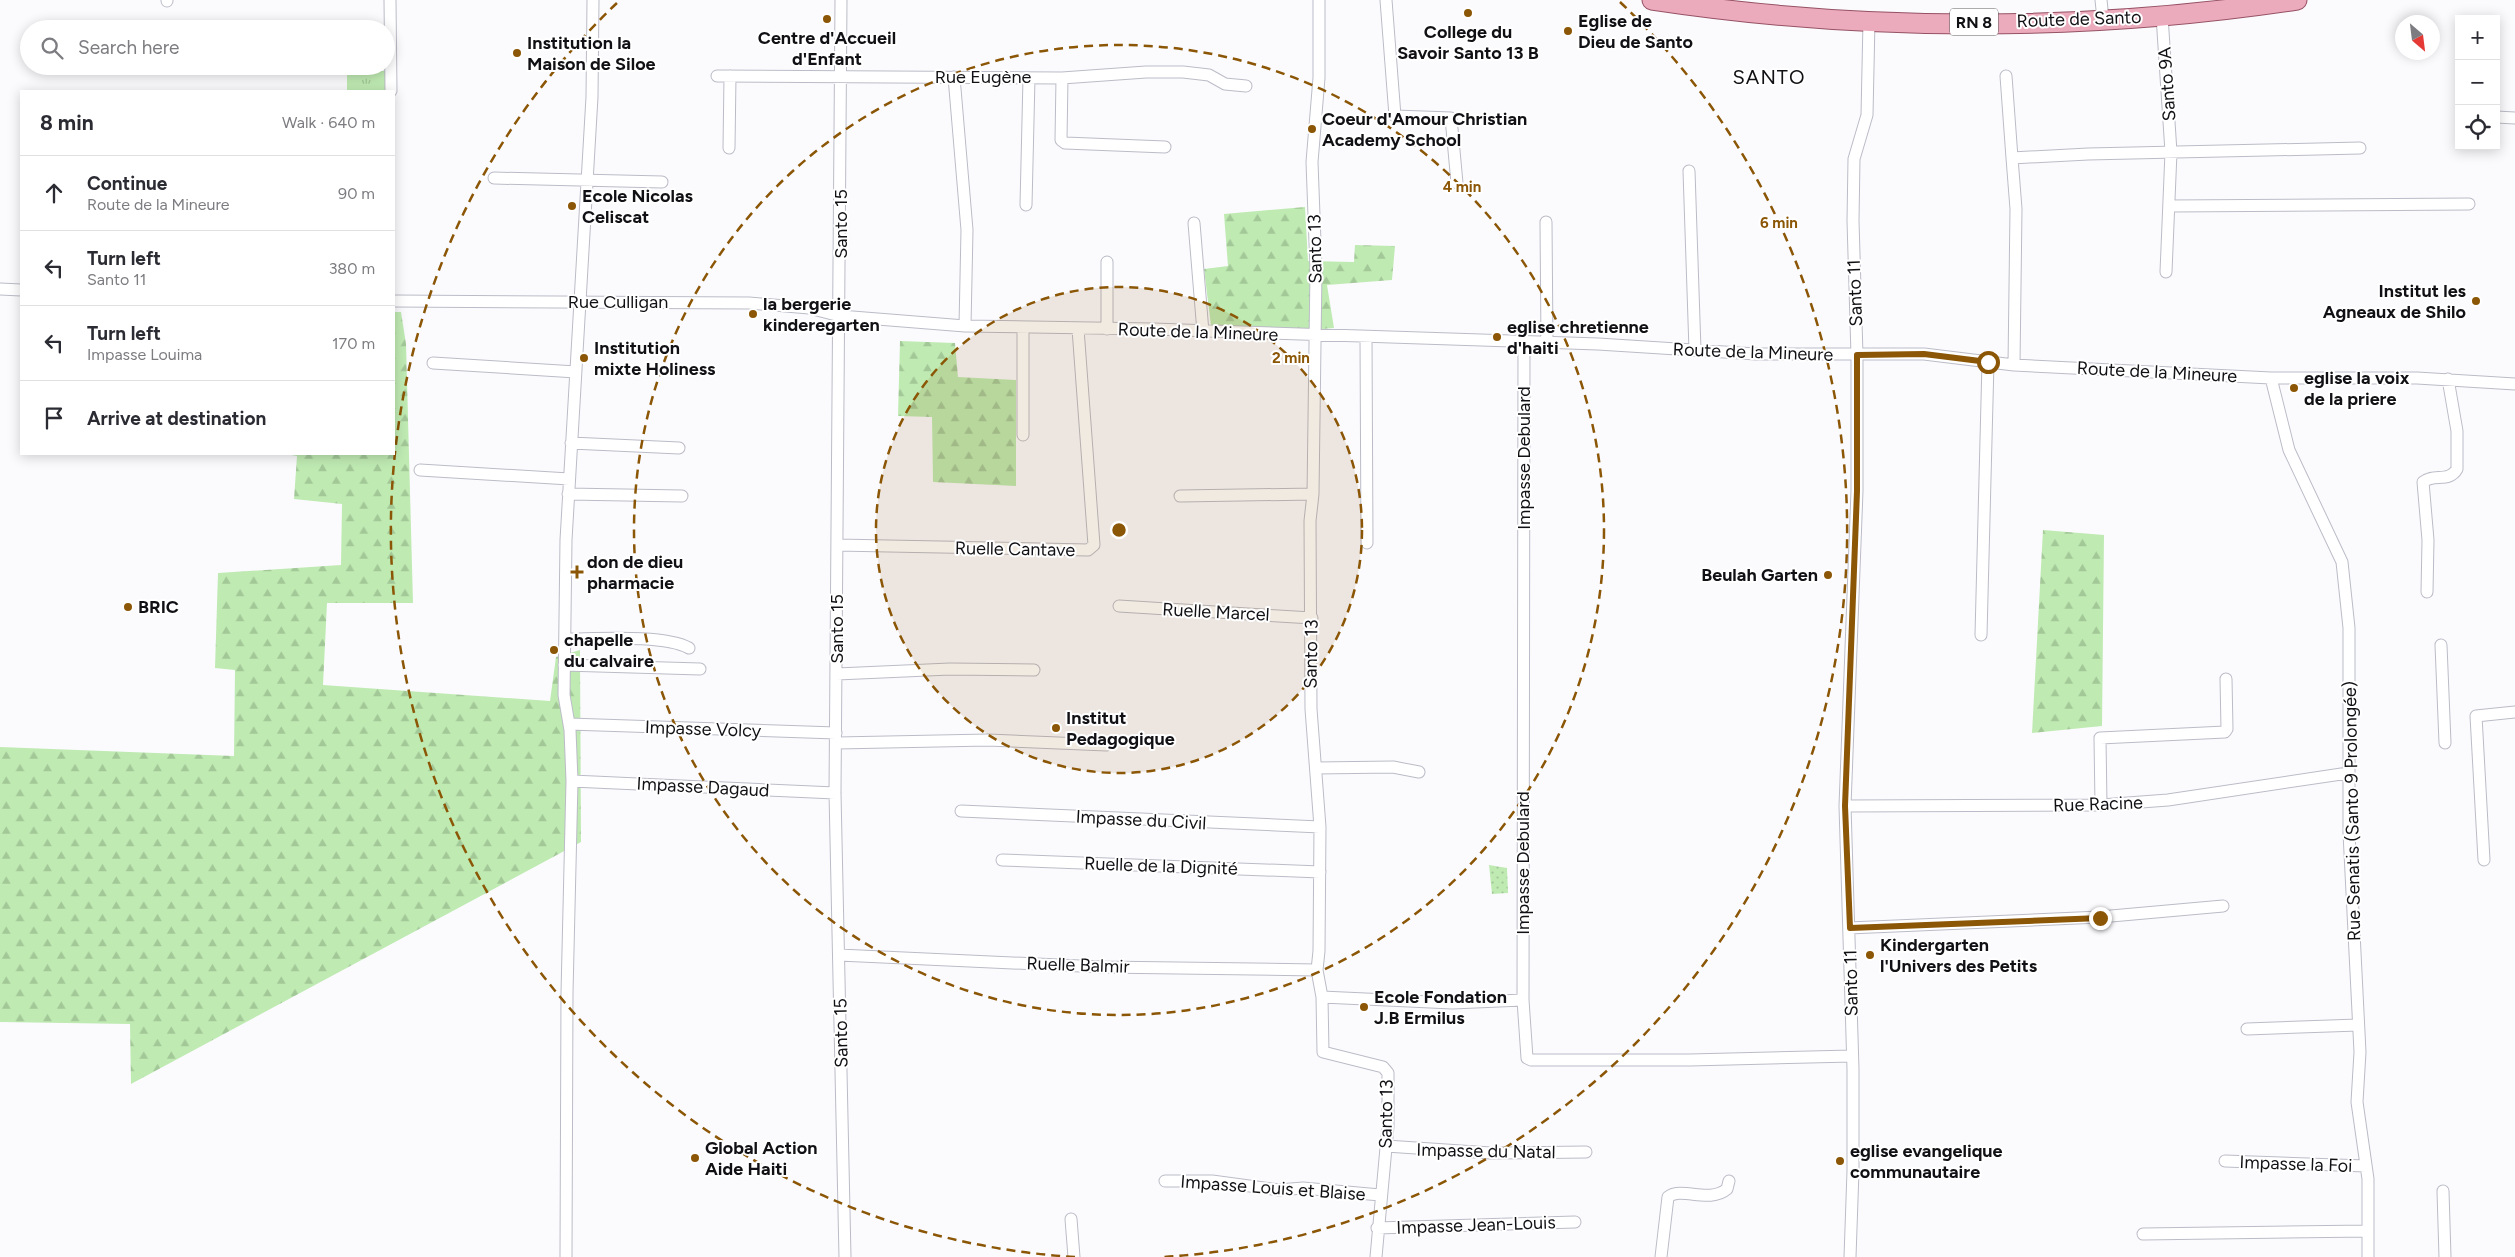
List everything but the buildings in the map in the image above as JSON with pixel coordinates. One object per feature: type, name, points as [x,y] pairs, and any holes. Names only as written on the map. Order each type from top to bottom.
[{"type":"main road","name":"Route de Santo","points":[[1652,0],[1768,7],[1869,21],[2002,22],[2162,16],[2239,9],[2297,0]]},
{"type":"street","points":[[390,0],[390,20]]},
{"type":"street","points":[[566,1257],[567,993],[572,781],[569,724],[564,695],[564,639],[568,494],[592,97],[593,0]]},
{"type":"street","name":"Santo 15","points":[[842,0],[835,793],[844,1257]]},
{"type":"street","name":"Santo 13","points":[[1320,0],[1319,78],[1312,162],[1316,269],[1313,494],[1310,521],[1312,618],[1310,663],[1320,828],[1317,970],[1322,997],[1324,1052],[1386,1069],[1388,1126],[1380,1195],[1376,1257]]},
{"type":"street","points":[[1386,0],[1395,116],[1451,118],[1457,183]]},
{"type":"street","points":[[2101,0],[2103,19]]},
{"type":"street","name":"Santo 9A","points":[[2162,16],[2171,152],[2166,272]]},
{"type":"street","name":"Santo 11","points":[[1850,1257],[1853,1171],[1852,1056],[1850,928],[1845,806],[1856,500],[1857,355],[1853,221],[1854,159],[1867,115],[1869,21]]},
{"type":"street","name":"Rue Eugène","points":[[717,76],[1062,78],[1146,72],[1184,72],[1209,76],[1225,84],[1246,86]]},
{"type":"street","points":[[391,75],[391,90]]},
{"type":"street","points":[[729,148],[730,76]]},
{"type":"street","points":[[2006,76],[2016,209],[2014,365]]},
{"type":"street","points":[[954,77],[968,230],[965,326]]},
{"type":"street","points":[[1026,205],[1029,78]]},
{"type":"street","points":[[1062,78],[1061,140],[1065,143],[1165,147]]},
{"type":"street","points":[[2500,117],[2515,118]]},
{"type":"street","points":[[2012,158],[2360,148]]},
{"type":"street","points":[[1689,171],[1695,350]]},
{"type":"street","points":[[494,178],[587,182],[662,182]]},
{"type":"street","points":[[2169,206],[2469,204]]},
{"type":"street","points":[[1546,222],[1547,343]]},
{"type":"street","points":[[1194,223],[1203,332]]},
{"type":"street","points":[[1107,262],[1107,329]]},
{"type":"street","points":[[0,289],[20,290]]},
{"type":"street","name":"Rue Culligan","points":[[395,301],[749,303],[809,308],[840,316]]},
{"type":"street","name":"Route de la Mineure","points":[[840,316],[965,326],[1524,342],[1756,354],[1924,354],[2014,365],[2271,378],[2448,379],[2515,384]]},
{"type":"street","points":[[1023,327],[1024,434]]},
{"type":"street","name":"Ruelle Cantave","points":[[837,545],[1088,550],[1092,548],[1094,545],[1078,329]]},
{"type":"street","points":[[1366,338],[1368,543]]},
{"type":"street","name":"Impasse Debulard","points":[[1524,342],[1523,1000],[1525,1053],[1531,1060],[1690,1060],[1852,1056]]},
{"type":"street","points":[[1981,635],[1988,362]]},
{"type":"street","points":[[433,363],[576,372]]},
{"type":"street","name":"Rue Senatis (Santo 9 Prolongée)","points":[[2271,378],[2289,450],[2342,562],[2349,628],[2348,774],[2350,852],[2360,1052],[2357,1102],[2366,1166],[2368,1257]]},
{"type":"street","points":[[2427,592],[2428,540],[2424,482],[2427,479],[2448,478],[2457,469],[2457,431],[2448,379]]},
{"type":"street","points":[[571,443],[678,448]]},
{"type":"street","points":[[420,470],[569,479]]},
{"type":"street","points":[[568,494],[682,496]]},
{"type":"street","points":[[1180,496],[1313,494]]},
{"type":"street","name":"Ruelle Marcel","points":[[1119,606],[1312,618]]},
{"type":"street","points":[[564,639],[649,640],[683,645],[689,648]]},
{"type":"street","points":[[2441,645],[2445,743]]},
{"type":"street","points":[[564,665],[700,669]]},
{"type":"street","points":[[837,674],[950,669],[1034,670]]},
{"type":"street","points":[[2100,806],[2100,738],[2225,732],[2228,729],[2226,679]]},
{"type":"street","points":[[2484,860],[2476,716],[2515,712]]},
{"type":"street","name":"Impasse Volcy","points":[[569,724],[836,738],[988,740],[1107,745]]},
{"type":"street","points":[[1316,768],[1393,767],[1419,772]]},
{"type":"street","name":"Rue Racine","points":[[1845,806],[2100,806],[2168,800],[2348,774]]},
{"type":"street","name":"Impasse Dagaud","points":[[572,781],[835,793]]},
{"type":"street","name":"Impasse du Civil","points":[[961,811],[1320,828]]},
{"type":"street","name":"Ruelle de la Dignité","points":[[1002,860],[1320,872]]},
{"type":"street","points":[[1850,928],[2100,918],[2223,906]]},
{"type":"street","name":"Ruelle Balmir","points":[[839,955],[1092,966],[1317,970]]},
{"type":"street","points":[[1322,997],[1452,1002],[1523,1000]]},
{"type":"street","points":[[2247,1029],[2358,1025]]},
{"type":"street","name":"Impasse du Natal","points":[[1386,1146],[1492,1154],[1586,1152]]},
{"type":"street","name":"Impasse la Foi","points":[[2225,1162],[2366,1166]]},
{"type":"street","name":"Impasse Louis et Blaise","points":[[1165,1181],[1212,1181],[1279,1190],[1303,1188],[1380,1195]]},
{"type":"street","points":[[1660,1257],[1668,1197],[1677,1194],[1714,1196],[1727,1190],[1729,1181]]},
{"type":"street","points":[[2443,1191],[2445,1257]]},
{"type":"street","points":[[1071,1218],[1074,1257]]},
{"type":"street","name":"Impasse Jean-Louis","points":[[1377,1228],[1575,1222]]},
{"type":"street","points":[[2143,1234],[2368,1231]]},
{"type":"green space","points":[[347,75],[388,75],[388,90],[347,90]]},
{"type":"green space","points":[[1305,207],[1308,261],[1354,262],[1355,245],[1395,246],[1392,280],[1327,285],[1334,328],[1310,330],[1211,326],[1204,269],[1228,266],[1224,214]]},
{"type":"green space","points":[[395,312],[401,312],[406,344],[413,603],[327,603],[323,685],[550,701],[556,657],[580,650],[581,842],[131,1084],[130,1024],[0,1022],[0,747],[234,756],[235,670],[215,668],[218,573],[341,565],[342,504],[294,499],[297,456],[292,455],[395,455]]},
{"type":"green space","points":[[900,341],[955,343],[958,377],[1016,380],[1016,486],[933,482],[932,417],[898,416]]},
{"type":"green space","points":[[2043,530],[2104,535],[2102,726],[2032,733]]},
{"type":"green space","points":[[1489,865],[1507,868],[1508,893],[1492,894]]},
{"type":"place","name":"College du Savoir Santo 13 B","points":[[1468,13]]},
{"type":"place","name":"Centre d'Accueil d'Enfant","points":[[827,19]]},
{"type":"place","name":"Eglise de Dieu de Santo","points":[[1568,31]]},
{"type":"place","name":"Institution la Maison de Siloe","points":[[517,53]]},
{"type":"place","name":"Coeur d'Amour Christian Academy School","points":[[1312,129]]},
{"type":"place","name":"Ecole Nicolas Celiscat","points":[[572,206]]},
{"type":"place","name":"Institut les Agneaux de Shilo","points":[[2476,301]]},
{"type":"place","name":"la bergerie kinderegarten","points":[[753,314]]},
{"type":"place","name":"eglise chretienne d'haiti","points":[[1497,337]]},
{"type":"place","name":"Institution mixte Holiness","points":[[584,358]]},
{"type":"place","name":"eglise la voix de la priere","points":[[2294,388]]},
{"type":"place","name":"don de dieu pharmacie","points":[[577,572]]},
{"type":"place","name":"Beulah Garten","points":[[1828,575]]},
{"type":"place","name":"BRIC","points":[[128,607]]},
{"type":"place","name":"chapelle du calvaire","points":[[554,650]]},
{"type":"place","name":"Institut Pedagogique","points":[[1056,728]]},
{"type":"place","name":"Kindergarten l'Univers des Petits","points":[[1870,955]]},
{"type":"place","name":"Ecole Fondation J.B Ermilus","points":[[1364,1007]]},
{"type":"place","name":"Global Action Aide Haiti","points":[[695,1158]]},
{"type":"place","name":"eglise evangelique communautaire","points":[[1840,1161]]},
{"type":"district","name":"SANTO","points":[[1769,77]]},
{"type":"route","points":[[1988,362],[1924,354],[1857,355],[1857,491],[1845,806],[1850,928],[2100,918]]}]
